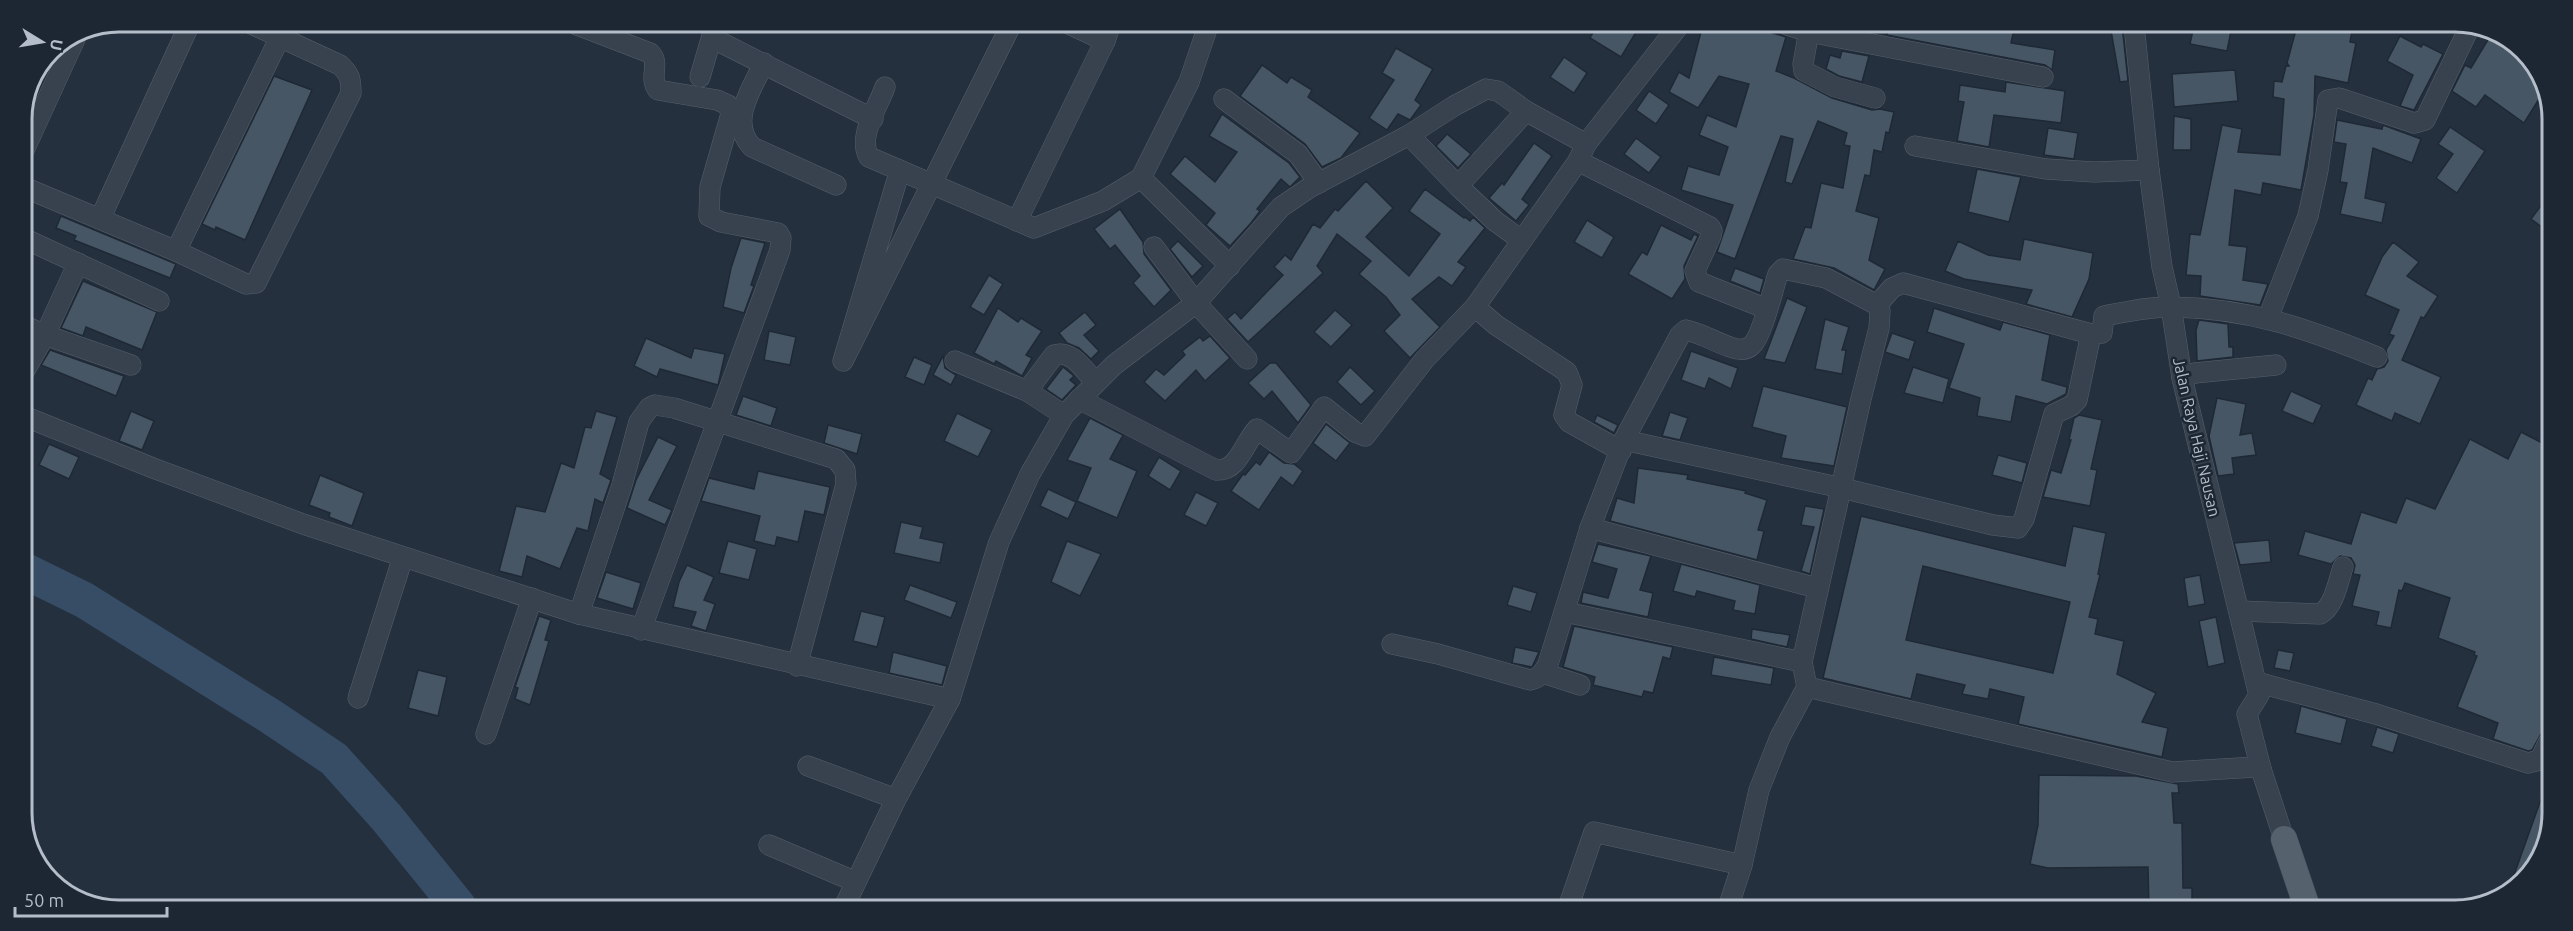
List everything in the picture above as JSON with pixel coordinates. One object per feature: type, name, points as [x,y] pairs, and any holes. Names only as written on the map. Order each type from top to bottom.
[{"type":"main road","name":"Jalan Raya Haji Nausan","points":[[2284,839],[2299,900]]},
{"type":"main road","name":"Jalan Raya Haji Nausan","points":[[2284,839],[2305,900]]},
{"type":"street","points":[[100,219],[186,32]]},
{"type":"street","points":[[32,191],[176,251],[246,284],[256,283],[351,93],[349,73],[340,65],[269,32]]},
{"type":"street","points":[[595,32],[650,53],[655,59],[654,84],[658,90],[717,100],[728,105],[731,114],[710,188],[709,216],[721,222],[778,233],[781,238],[780,250],[641,630]]},
{"type":"street","points":[[700,77],[721,32]]},
{"type":"street","points":[[726,32],[764,63],[873,119]]},
{"type":"street","points":[[900,170],[843,361],[1007,32]]},
{"type":"street","points":[[1017,220],[1108,32]]},
{"type":"street","points":[[885,87],[865,137],[869,157],[1034,228],[1103,201],[1141,178],[1189,82],[1206,32]]},
{"type":"street","points":[[1079,399],[1216,470],[1227,470],[1257,429],[1291,453],[1324,406],[1355,432],[1365,436],[1425,359],[1475,307],[1582,152],[1674,32]]},
{"type":"street","points":[[1809,32],[1803,64],[1804,71],[1834,87],[1875,98]]},
{"type":"street","points":[[1829,32],[2043,77]]},
{"type":"street","name":"Jalan Raya Haji Nausan","points":[[2135,32],[2162,267],[2171,306],[2182,378],[2259,695],[2247,714],[2258,768],[2284,839]]},
{"type":"street","points":[[2268,318],[2308,216],[2329,98],[2339,98],[2414,123],[2421,122],[2427,118],[2467,32]]},
{"type":"street","points":[[176,251],[280,37]]},
{"type":"street","points":[[32,120],[41,89],[70,46]]},
{"type":"street","points":[[764,63],[744,106],[741,118],[743,136],[752,147],[836,185]]},
{"type":"street","points":[[847,900],[896,799],[950,699],[999,542],[1030,474],[1064,415],[1114,365],[1196,303],[1281,207],[1319,183],[1409,135],[1454,106],[1486,89],[1498,91],[1582,152],[1710,227],[1711,236],[1695,271],[1699,282],[1767,309]]},
{"type":"street","points":[[1224,99],[1298,154],[1319,183]]},
{"type":"street","points":[[1458,186],[1526,111]]},
{"type":"street","points":[[1409,135],[1458,186],[1521,240]]},
{"type":"street","points":[[1915,146],[2046,169],[2094,172],[2149,170]]},
{"type":"street","points":[[1141,178],[1230,266]]},
{"type":"street","points":[[32,242],[159,301]]},
{"type":"street","points":[[1155,247],[1196,303],[1247,359]]},
{"type":"street","points":[[32,358],[78,263]]},
{"type":"street","points":[[1392,644],[1438,654],[1530,680],[1537,678],[1543,673],[1565,612],[1590,528],[1623,445],[1680,335],[1686,330],[1731,348],[1747,348],[1754,344],[1778,274],[1783,269],[1826,278],[1877,305],[1880,311],[1879,328],[1817,588],[1802,662],[1807,687],[1780,737],[1759,790],[1742,865],[1731,900]]},
{"type":"street","points":[[1877,305],[1892,288],[1903,283],[2091,334],[2102,333],[2104,315],[2171,306],[2220,310],[2268,318],[2311,330],[2377,357]]},
{"type":"street","points":[[1475,307],[1496,325],[1567,372],[1572,385],[1564,415],[1569,422],[1623,445],[1842,488],[1993,525],[2018,528],[2024,519],[2055,414],[2072,406],[2077,400],[2091,334]]},
{"type":"street","points":[[32,329],[130,365]]},
{"type":"street","points":[[1028,391],[1054,355],[1060,353],[1070,356],[1095,382]]},
{"type":"street","points":[[955,361],[1028,391],[1064,415]]},
{"type":"street","points":[[2182,378],[2195,373],[2276,365]]},
{"type":"street","points":[[579,614],[643,414],[655,405],[665,406],[836,459],[846,470],[846,484],[797,666]]},
{"type":"street","points":[[32,419],[303,524],[579,614],[797,666],[950,699]]},
{"type":"street","points":[[1590,528],[1817,588]]},
{"type":"street","points":[[358,698],[403,557]]},
{"type":"street","points":[[2239,611],[2320,614],[2326,612],[2343,567]]},
{"type":"street","points":[[486,734],[532,598]]},
{"type":"street","points":[[1565,612],[1802,662]]},
{"type":"street","points":[[1543,673],[1580,685]]},
{"type":"street","points":[[2256,682],[2376,714],[2529,763],[2540,760],[2542,756]]},
{"type":"street","points":[[1807,687],[2172,772],[2258,768]]},
{"type":"street","points":[[808,766],[896,799]]},
{"type":"street","points":[[1571,900],[1594,832],[1742,865]]},
{"type":"street","points":[[769,845],[856,882]]},
{"type":"building","points":[[1593,32],[1636,32],[1621,57],[1590,38]]},
{"type":"building","points":[[1701,32],[1769,32],[1786,37],[1776,71],[1832,98],[1872,110],[1894,112],[1889,133],[1886,132],[1882,152],[1874,150],[1870,176],[1865,175],[1856,211],[1879,218],[1869,260],[1885,269],[1874,290],[1834,268],[1793,259],[1805,227],[1811,228],[1821,183],[1843,188],[1850,146],[1844,145],[1847,133],[1818,121],[1792,184],[1785,182],[1793,139],[1781,136],[1735,259],[1717,252],[1733,205],[1681,190],[1688,166],[1719,175],[1728,147],[1699,135],[1707,115],[1736,127],[1749,84],[1719,76],[1698,108],[1669,92],[1679,72],[1689,78]]},
{"type":"building","points":[[1888,32],[2014,32],[2011,43],[2055,50],[2052,70],[2045,65],[1887,35]]},
{"type":"building","points":[[2111,32],[2123,32],[2128,81],[2120,82]]},
{"type":"building","points":[[2193,32],[2231,32],[2227,51],[2190,44]]},
{"type":"building","points":[[2295,32],[2352,32],[2350,42],[2356,43],[2348,83],[2315,76],[2314,115],[2301,190],[2263,183],[2261,195],[2235,190],[2229,245],[2247,247],[2243,280],[2268,284],[2260,305],[2200,296],[2201,276],[2186,275],[2190,234],[2200,235],[2222,125],[2242,129],[2238,152],[2280,155],[2284,99],[2273,97],[2274,81],[2282,82],[2286,66],[2289,66],[2287,63]]},
{"type":"building","points":[[2400,36],[2421,47],[2423,44],[2443,54],[2414,110],[2400,106],[2413,75],[2387,61]]},
{"type":"building","points":[[2489,39],[2511,52],[2524,65],[2539,99],[2524,123],[2485,95],[2476,107],[2452,91],[2465,65],[2471,68]]},
{"type":"building","points":[[1396,48],[1433,69],[1415,100],[1421,105],[1410,120],[1398,114],[1387,130],[1369,118],[1394,80],[1382,73]]},
{"type":"building","points":[[1842,51],[1869,56],[1862,82],[1839,76],[1826,69],[1830,55],[1840,58]]},
{"type":"building","points":[[1564,57],[1587,73],[1574,93],[1550,77]]},
{"type":"building","points":[[1262,65],[1287,83],[1291,77],[1312,90],[1308,97],[1360,133],[1341,158],[1322,167],[1305,144],[1240,96]]},
{"type":"building","points":[[2235,70],[2238,101],[2174,107],[2172,74]]},
{"type":"building","points":[[274,76],[312,90],[245,240],[216,227],[215,230],[202,224]]},
{"type":"building","points":[[2006,82],[2065,91],[2061,123],[1994,115],[1989,147],[1957,141],[1964,102],[1958,101],[1960,85],[2005,92]]},
{"type":"building","points":[[1649,91],[1669,105],[1656,124],[1636,110]]},
{"type":"building","points":[[1222,114],[1289,163],[1300,177],[1290,187],[1281,179],[1257,209],[1260,211],[1251,223],[1230,246],[1206,225],[1215,213],[1170,174],[1185,156],[1215,182],[1237,152],[1209,136]]},
{"type":"building","points":[[2174,116],[2191,119],[2191,150],[2173,150]]},
{"type":"building","points":[[2337,120],[2382,129],[2383,125],[2421,139],[2412,163],[2373,148],[2365,198],[2386,203],[2382,223],[2340,214],[2347,183],[2340,182],[2346,144],[2334,142]]},
{"type":"building","points":[[2450,127],[2485,151],[2457,193],[2436,178],[2453,154],[2438,144]]},
{"type":"building","points":[[2048,128],[2078,133],[2074,159],[2044,155]]},
{"type":"building","points":[[1447,134],[1471,154],[1458,168],[1436,146]]},
{"type":"building","points":[[1636,138],[1661,157],[1649,173],[1624,154]]},
{"type":"building","points":[[1534,143],[1552,156],[1522,199],[1529,205],[1516,221],[1489,198],[1502,183],[1504,185]]},
{"type":"building","points":[[1977,169],[2021,177],[2009,222],[1968,212]]},
{"type":"building","points":[[1366,181],[1393,208],[1366,237],[1409,276],[1440,234],[1409,211],[1425,189],[1464,218],[1470,221],[1473,217],[1485,228],[1458,262],[1466,267],[1452,286],[1439,277],[1412,299],[1440,327],[1410,358],[1384,331],[1400,315],[1386,297],[1359,274],[1371,261],[1337,234],[1317,266],[1323,273],[1248,342],[1227,319],[1235,312],[1241,319],[1283,275],[1274,267],[1285,255],[1291,260],[1313,224],[1320,228],[1335,209],[1338,211]]},
{"type":"building","points":[[2541,205],[2541,227],[2531,219]]},
{"type":"building","points":[[1120,209],[1143,242],[1144,254],[1171,290],[1154,307],[1133,283],[1140,276],[1115,245],[1110,249],[1094,229]]},
{"type":"building","points":[[61,216],[176,264],[170,278],[74,240],[76,236],[56,228]]},
{"type":"building","points":[[1587,220],[1614,237],[1602,258],[1574,242]]},
{"type":"building","points":[[1661,225],[1691,240],[1694,234],[1698,236],[1684,266],[1685,279],[1672,299],[1628,274],[1642,252],[1647,255]]},
{"type":"building","points":[[741,238],[765,243],[751,285],[754,286],[744,313],[723,307],[731,268]]},
{"type":"building","points":[[2024,239],[2093,253],[2089,279],[2072,317],[2026,304],[2032,290],[1964,279],[1945,271],[1958,241],[1988,255],[2020,260]]},
{"type":"building","points":[[1178,241],[1203,266],[1192,277],[1170,249]]},
{"type":"building","points":[[2393,242],[2419,262],[2407,276],[2438,296],[2424,318],[2421,317],[2402,360],[2441,377],[2420,424],[2395,413],[2392,421],[2356,405],[2368,378],[2372,380],[2377,369],[2384,367],[2388,361],[2386,350],[2394,336],[2389,334],[2399,310],[2365,295],[2382,257]]},
{"type":"building","points":[[1735,268],[1764,279],[1760,293],[1730,281]]},
{"type":"building","points":[[989,275],[1003,284],[984,315],[970,307]]},
{"type":"building","points":[[83,281],[157,312],[142,350],[86,327],[83,336],[61,328]]},
{"type":"building","points":[[1787,298],[1807,307],[1785,363],[1764,359]]},
{"type":"building","points":[[998,308],[1018,322],[1021,318],[1042,331],[1026,355],[1032,358],[1022,376],[996,361],[994,364],[974,353]]},
{"type":"building","points":[[1934,308],[2000,330],[2003,322],[2050,335],[2042,380],[2067,387],[2066,394],[2047,404],[2016,396],[2011,422],[1977,416],[1980,398],[1949,388],[1964,344],[1927,332]]},
{"type":"building","points":[[1335,310],[1352,325],[1331,347],[1314,332]]},
{"type":"building","points":[[1085,312],[1096,325],[1084,335],[1099,351],[1091,359],[1079,348],[1067,343],[1059,333]]},
{"type":"building","points":[[1825,319],[1849,327],[1842,350],[1846,350],[1842,374],[1815,369]]},
{"type":"building","points":[[2199,320],[2228,324],[2229,347],[2233,347],[2233,357],[2197,361],[2196,330]]},
{"type":"building","points":[[769,331],[796,337],[790,365],[764,360]]},
{"type":"building","points":[[1892,333],[1915,341],[1909,360],[1885,352]]},
{"type":"building","points":[[1210,336],[1230,358],[1205,381],[1196,370],[1165,401],[1144,382],[1156,369],[1164,375],[1185,355],[1182,351],[1200,337],[1203,341]]},
{"type":"building","points":[[646,338],[691,358],[694,348],[725,354],[718,385],[660,369],[657,377],[634,366]]},
{"type":"building","points":[[50,350],[124,376],[116,396],[41,365]]},
{"type":"building","points":[[1691,351],[1738,368],[1731,389],[1709,378],[1705,389],[1681,380]]},
{"type":"building","points":[[943,356],[945,368],[956,375],[951,385],[933,375]]},
{"type":"building","points":[[914,357],[932,365],[924,385],[905,377]]},
{"type":"building","points":[[1270,363],[1276,363],[1311,405],[1298,423],[1272,391],[1264,399],[1248,383]]},
{"type":"building","points":[[1063,367],[1074,376],[1070,380],[1076,385],[1062,400],[1046,389]]},
{"type":"building","points":[[1350,367],[1375,391],[1361,405],[1337,382]]},
{"type":"building","points":[[1913,367],[1949,379],[1943,403],[1904,393]]},
{"type":"building","points":[[1763,386],[1847,407],[1834,466],[1781,458],[1786,436],[1752,427]]},
{"type":"building","points":[[2291,391],[2322,405],[2313,424],[2282,411]]},
{"type":"building","points":[[743,396],[777,408],[771,426],[736,415]]},
{"type":"building","points":[[2217,398],[2246,404],[2240,435],[2252,433],[2256,455],[2232,458],[2234,474],[2218,476],[2209,436]]},
{"type":"building","points":[[131,411],[154,421],[142,450],[119,441]]},
{"type":"building","points":[[596,411],[617,417],[600,474],[611,480],[603,503],[595,499],[588,531],[577,528],[560,569],[527,556],[522,577],[499,571],[516,506],[545,512],[561,463],[574,468],[585,427],[591,428]]},
{"type":"building","points":[[1670,412],[1688,418],[1680,440],[1662,436]]},
{"type":"building","points":[[957,413],[992,430],[978,457],[944,441]]},
{"type":"building","points":[[1597,415],[1618,425],[1614,433],[1594,422]]},
{"type":"building","points":[[2079,415],[2102,420],[2091,469],[2097,470],[2090,506],[2043,497],[2051,470],[2061,473],[2071,440],[2069,440],[2074,418]]},
{"type":"building","points":[[1090,418],[1123,435],[1110,459],[1137,471],[1117,518],[1077,501],[1091,468],[1067,460]]},
{"type":"building","points":[[1326,424],[1350,443],[1336,461],[1313,443]]},
{"type":"building","points":[[828,425],[862,434],[857,454],[824,443]]},
{"type":"building","points":[[2521,432],[2541,443],[2542,733],[2532,750],[2528,751],[2493,739],[2498,723],[2457,707],[2477,656],[2474,655],[2475,652],[2438,638],[2450,598],[2405,583],[2402,591],[2399,590],[2391,628],[2376,625],[2379,612],[2352,606],[2360,575],[2353,574],[2355,565],[2351,558],[2340,556],[2331,564],[2298,555],[2305,531],[2351,544],[2361,512],[2396,523],[2406,498],[2435,509],[2470,439],[2508,459]]},
{"type":"building","points":[[658,437],[677,446],[649,500],[672,510],[665,525],[627,508],[636,480]]},
{"type":"building","points":[[49,444],[79,457],[69,479],[39,465]]},
{"type":"building","points":[[1269,452],[1284,463],[1294,464],[1303,471],[1293,486],[1281,477],[1259,510],[1231,491],[1243,474],[1245,475],[1256,462],[1260,465]]},
{"type":"building","points":[[1998,455],[2027,463],[2022,483],[1992,475]]},
{"type":"building","points":[[1159,457],[1181,471],[1170,490],[1148,476]]},
{"type":"building","points":[[1638,468],[1688,475],[1687,479],[1746,491],[1745,493],[1767,500],[1758,530],[1764,531],[1757,560],[1610,521],[1617,498],[1634,503]]},
{"type":"building","points":[[758,471],[830,487],[824,515],[805,511],[798,542],[777,537],[775,546],[754,541],[760,516],[701,501],[709,478],[754,489]]},
{"type":"building","points":[[320,475],[364,493],[352,526],[329,517],[330,513],[309,505]]},
{"type":"building","points":[[1048,489],[1076,502],[1068,519],[1040,506]]},
{"type":"building","points":[[1196,492],[1218,503],[1206,526],[1184,515]]},
{"type":"building","points":[[1805,506],[1824,509],[1810,574],[1801,571],[1814,527],[1801,525]]},
{"type":"building","points":[[1861,516],[2065,566],[2073,526],[2106,533],[2098,574],[2100,575],[2089,617],[2098,619],[2095,634],[2124,641],[2117,674],[2156,693],[2142,722],[2168,728],[2162,757],[2018,724],[2024,697],[1990,689],[1988,699],[1962,694],[1965,685],[1917,674],[1911,699],[1823,678]],"holes":[[[1923,566],[2070,602],[2053,673],[1906,640]]]},
{"type":"building","points":[[901,522],[923,527],[920,538],[944,543],[940,563],[894,553]]},
{"type":"building","points":[[2269,540],[2271,562],[2240,565],[2234,543]]},
{"type":"building","points":[[728,541],[757,549],[749,580],[719,573]]},
{"type":"building","points":[[1067,541],[1101,554],[1080,596],[1051,582]]},
{"type":"building","points":[[1598,544],[1651,556],[1640,590],[1653,593],[1648,617],[1581,603],[1583,592],[1608,598],[1617,569],[1592,562]]},
{"type":"building","points":[[1681,564],[1760,585],[1755,614],[1733,610],[1735,601],[1697,591],[1695,597],[1673,591]]},
{"type":"building","points":[[687,565],[714,577],[704,600],[715,604],[706,631],[691,626],[696,612],[673,607],[679,582]]},
{"type":"building","points":[[606,572],[641,583],[633,609],[597,598]]},
{"type":"building","points":[[2200,575],[2205,604],[2188,607],[2184,578]]},
{"type":"building","points":[[910,585],[957,602],[951,618],[904,600]]},
{"type":"building","points":[[1513,586],[1537,593],[1531,612],[1507,605]]},
{"type":"building","points":[[861,611],[885,617],[877,647],[853,641]]},
{"type":"building","points":[[539,616],[551,620],[545,640],[549,641],[530,705],[515,699],[518,688],[515,687]]},
{"type":"building","points":[[2216,617],[2225,663],[2208,667],[2199,621]]},
{"type":"building","points":[[1574,626],[1673,647],[1670,659],[1663,657],[1653,693],[1644,691],[1642,697],[1593,685],[1595,677],[1563,667]]},
{"type":"building","points":[[1752,629],[1790,635],[1787,647],[1751,639]]},
{"type":"building","points":[[1515,647],[1539,652],[1532,667],[1512,663]]},
{"type":"building","points":[[2278,650],[2294,653],[2290,671],[2274,668]]},
{"type":"building","points":[[893,652],[947,666],[942,685],[889,673]]},
{"type":"building","points":[[1714,657],[1774,668],[1771,685],[1711,675]]},
{"type":"building","points":[[418,670],[447,677],[438,716],[408,708]]},
{"type":"building","points":[[2301,706],[2347,719],[2341,744],[2295,733]]},
{"type":"building","points":[[2377,727],[2399,734],[2393,753],[2371,746]]},
{"type":"building","points":[[2039,775],[2136,776],[2178,784],[2179,793],[2172,793],[2174,823],[2182,823],[2183,888],[2192,888],[2192,900],[2149,900],[2148,867],[2048,868],[2030,864],[2038,825]]},
{"type":"building","points":[[2542,796],[2542,813],[2537,841],[2527,861],[2513,877]]},
{"type":"waterway","points":[[32,574],[84,600],[270,716],[334,759],[386,817],[453,900]]}]
